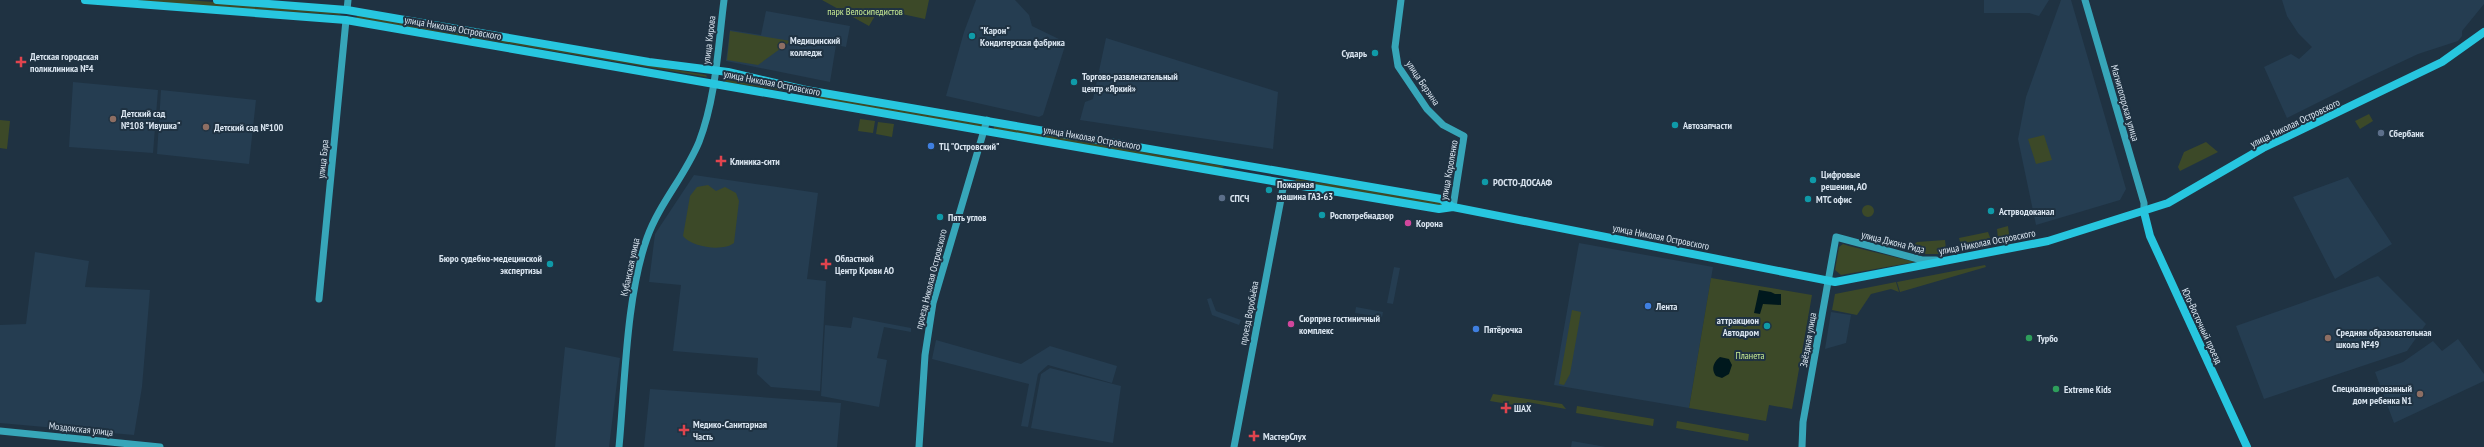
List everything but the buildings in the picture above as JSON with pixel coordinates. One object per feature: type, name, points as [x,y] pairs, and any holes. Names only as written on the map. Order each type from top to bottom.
[{"type":"main road","name":"улица Николая Островского","points":[[85,0],[346,20],[714,83],[804,100],[984,129],[1284,183],[1439,208],[1452,206],[1835,282],[2048,240],[2144,212],[2182,196],[2263,148],[2442,62],[2484,32]]},
{"type":"main road","name":"улица Николая Островского","points":[[217,0],[347,10],[715,71],[806,90],[1441,199],[1452,206]]},
{"type":"main road","points":[[346,20],[348,0]]},
{"type":"main road","name":"улица Кирова","points":[[714,83],[724,0]]},
{"type":"main road","name":"улица Берзина","points":[[1400,0],[1395,47],[1398,66],[1427,109],[1443,124],[1464,136]]},
{"type":"main road","name":"Магнитогорская улица","points":[[2085,0],[2144,203],[2144,212]]},
{"type":"main road","name":"улица Бэра","points":[[319,299],[346,20]]},
{"type":"main road","name":"Кубанская улица","points":[[619,447],[632,308],[642,252],[651,228],[690,161],[699,142],[706,121],[714,83]]},
{"type":"main road","points":[[804,100],[806,90]]},
{"type":"main road","name":"проезд Николая Островского","points":[[919,447],[925,355],[933,303],[957,215],[987,120]]},
{"type":"main road","name":"улица Короленко","points":[[1452,206],[1464,136]]},
{"type":"main road","points":[[1238,174],[1239,164]]},
{"type":"main road","points":[[1284,183],[1286,172]]},
{"type":"main road","name":"проезд Воробьёва","points":[[1234,447],[1284,183]]},
{"type":"main road","name":"Юго-Восточный проезд","points":[[2144,212],[2150,236],[2247,447]]},
{"type":"main road","name":"Звёздная улица","points":[[1802,447],[1803,422],[1836,237]]},
{"type":"main road","name":"улица Джона Рида","points":[[1836,237],[1922,260],[1946,260]]},
{"type":"main road","name":"Моздокская улица","points":[[0,431],[160,447]]},
{"type":"shaded area","points":[[976,0],[1015,0],[1029,15],[1032,26],[1063,41],[1065,46],[1043,115],[1039,117],[946,96],[964,32]]},
{"type":"shaded area","points":[[1984,0],[2049,0],[2039,16],[2029,13],[1984,13]]},
{"type":"shaded area","points":[[2061,0],[2071,0],[2126,189],[2120,200],[2036,225],[2018,139],[2026,97]]},
{"type":"shaded area","points":[[2282,0],[2484,0],[2484,4],[2462,31],[2462,36],[2458,41],[2418,54],[2287,118],[2264,67],[2291,54],[2299,59],[2312,47],[2298,33],[2287,16]]},
{"type":"shaded area","name":"Медицинский колледж","points":[[766,11],[850,26],[846,47],[836,45],[830,82],[726,61],[730,30],[761,35]]},
{"type":"shaded area","points":[[1106,38],[1278,92],[1273,149],[1080,120],[1085,102],[1093,99]]},
{"type":"shaded area","name":"Детский сад №108 \"Ивушка\"","points":[[73,82],[158,90],[153,153],[69,147]]},
{"type":"shaded area","name":"Детский сад №100","points":[[161,90],[256,100],[249,164],[157,154]]},
{"type":"shaded area","points":[[694,175],[818,193],[807,279],[826,281],[820,391],[771,387],[757,374],[758,358],[673,351],[681,285],[649,282],[655,234]]},
{"type":"shaded area","points":[[2348,177],[2392,244],[2335,279],[2293,197]]},
{"type":"shaded area","points":[[1579,243],[1713,267],[1689,408],[1554,385]]},
{"type":"shaded area","points":[[35,252],[89,261],[85,287],[150,290],[142,387],[134,435],[0,423],[0,325],[26,324]]},
{"type":"shaded area","points":[[1394,267],[1400,268],[1393,304],[1387,303]]},
{"type":"shaded area","name":"Средняя образовательная школа №49","points":[[2378,276],[2426,324],[2407,351],[2264,399],[2236,326]]},
{"type":"shaded area","points":[[1759,290],[1781,294],[1781,305],[1763,304],[1760,314],[1754,313]]},
{"type":"shaded area","points":[[1211,298],[1216,311],[1241,320],[1239,325],[1212,315],[1207,299]]},
{"type":"shaded area","points":[[1356,307],[1383,312],[1382,317],[1355,313]]},
{"type":"shaded area","points":[[1831,312],[1851,315],[1846,343],[1825,349]]},
{"type":"shaded area","points":[[853,317],[911,328],[911,332],[884,327],[877,358],[887,360],[879,407],[821,396],[825,325],[851,328]]},
{"type":"shaded area","name":"Специализированный дом ребенка N1","points":[[2458,339],[2484,374],[2484,381],[2394,423],[2375,372],[2403,362],[2433,341],[2442,351]]},
{"type":"shaded area","points":[[936,340],[1021,364],[1050,346],[1117,366],[1112,383],[1048,365],[1038,374],[1028,427],[1021,426],[1029,384],[932,359]]},
{"type":"shaded area","points":[[565,347],[620,358],[609,447],[555,447]]},
{"type":"shaded area","points":[[1720,357],[1729,359],[1732,365],[1729,374],[1722,378],[1714,374],[1713,369],[1716,361]]},
{"type":"shaded area","points":[[1050,368],[1121,386],[1113,443],[1031,428],[1041,374]]},
{"type":"shaded area","points":[[650,389],[841,403],[837,447],[644,447]]},
{"type":"shaded area","points":[[1572,441],[1606,447],[1571,447]]},
{"type":"green space","points":[[112,0],[188,0],[338,12],[341,15]]},
{"type":"green space","name":"парк Велосипедистов","points":[[822,0],[929,0],[925,19],[879,9],[869,26]]},
{"type":"green space","points":[[358,15],[706,75],[707,77],[356,18]]},
{"type":"green space","points":[[730,31],[791,41],[758,65],[727,60]]},
{"type":"green space","points":[[726,79],[790,90],[792,92],[725,82]]},
{"type":"green space","points":[[817,95],[982,124],[982,127],[818,99]]},
{"type":"green space","points":[[2369,114],[2373,121],[2360,129],[2355,121]]},
{"type":"green space","points":[[860,119],[875,121],[873,133],[858,131]]},
{"type":"green space","points":[[0,120],[10,121],[7,149],[0,148]]},
{"type":"green space","points":[[878,122],[894,124],[892,137],[876,134]]},
{"type":"green space","points":[[994,126],[1224,166],[1221,169],[994,129]]},
{"type":"green space","points":[[2044,135],[2052,160],[2036,164],[2028,139]]},
{"type":"green space","points":[[2206,142],[2218,152],[2180,171],[2178,167],[2184,152]]},
{"type":"green space","points":[[1296,179],[1328,184],[1343,184],[1440,201],[1443,204],[1441,207],[1295,182]]},
{"type":"green space","points":[[708,185],[716,191],[725,187],[736,193],[739,201],[734,243],[729,246],[715,248],[707,247],[693,243],[683,236],[690,196],[697,187]]},
{"type":"green space","points":[[1868,205],[1872,207],[1874,211],[1872,215],[1868,217],[1864,215],[1862,211],[1864,207]]},
{"type":"green space","points":[[2008,226],[2009,234],[2001,240],[1966,249],[1961,246],[1959,238],[1988,232],[1991,240],[1998,238],[1997,229]]},
{"type":"green space","points":[[1945,240],[1946,249],[1942,254],[1921,254],[1907,251],[1917,242]]},
{"type":"green space","points":[[1843,244],[1915,262],[1841,275],[1835,270],[1839,247]]},
{"type":"green space","points":[[1985,265],[1986,267],[1900,292],[1897,282]]},
{"type":"green space","name":"Планета","points":[[1711,278],[1812,295],[1792,409],[1769,405],[1766,421],[1689,408]]},
{"type":"green space","points":[[1896,282],[1899,292],[1891,289],[1871,294],[1857,315],[1832,310],[1835,294]]},
{"type":"green space","points":[[1572,310],[1581,312],[1570,374],[1564,385],[1559,384]]},
{"type":"green space","points":[[1493,394],[1562,404],[1566,409],[1527,402],[1526,407],[1490,401]]},
{"type":"green space","points":[[1577,406],[1654,419],[1653,426],[1576,413]]},
{"type":"green space","points":[[1677,421],[1749,434],[1748,441],[1676,428]]},
{"type":"place","name":"\"Карон\" Кондитерская фабрика","points":[[972,36]]},
{"type":"place","name":"Медицинский колледж","points":[[782,46]]},
{"type":"place","name":"Сударь","points":[[1375,53]]},
{"type":"place","name":"Детская городская поликлиника №4","points":[[21,62]]},
{"type":"place","name":"Торгово-развлекательный центр «Яркий»","points":[[1074,82]]},
{"type":"place","name":"Детский сад №108 \"Ивушка\"","points":[[113,119]]},
{"type":"place","name":"Автозапчасти","points":[[1675,125]]},
{"type":"place","name":"Детский сад №100","points":[[206,127]]},
{"type":"place","name":"Сбербанк","points":[[2381,133]]},
{"type":"place","name":"ТЦ \"Островский\"","points":[[931,146]]},
{"type":"place","name":"Клиника-сити","points":[[721,161]]},
{"type":"place","name":"Цифровые решения, АО","points":[[1813,180]]},
{"type":"place","name":"РОСТО-ДОСААФ","points":[[1485,182]]},
{"type":"place","name":"Пожарная машина ГАЗ-63","points":[[1269,190]]},
{"type":"place","name":"СПСЧ","points":[[1222,198]]},
{"type":"place","name":"МТС офис","points":[[1808,199]]},
{"type":"place","name":"Астрводоканал","points":[[1991,211]]},
{"type":"place","name":"Роспотребнадзор","points":[[1322,215]]},
{"type":"place","name":"Пять углов","points":[[940,217]]},
{"type":"place","name":"Корона","points":[[1408,223]]},
{"type":"place","name":"Бюро судебно-медецинской экспертизы","points":[[550,264]]},
{"type":"place","name":"Областной Центр Крови АО","points":[[826,264]]},
{"type":"place","name":"Лента","points":[[1648,306]]},
{"type":"place","name":"Сюрприз гостиничный комплекс","points":[[1291,324]]},
{"type":"place","name":"аттракцион Автодром","points":[[1767,326]]},
{"type":"place","name":"Пятёрочка","points":[[1476,329]]},
{"type":"place","name":"Турбо","points":[[2029,338]]},
{"type":"place","name":"Средняя образовательная школа №49","points":[[2328,338]]},
{"type":"place","name":"Extreme Kids","points":[[2056,389]]},
{"type":"place","name":"Специализированный дом ребенка N1","points":[[2420,394]]},
{"type":"place","name":"ШАХ","points":[[1506,408]]},
{"type":"place","name":"Медико-Санитарная Часть","points":[[684,430]]},
{"type":"place","name":"МастерСлух","points":[[1254,436]]}]
